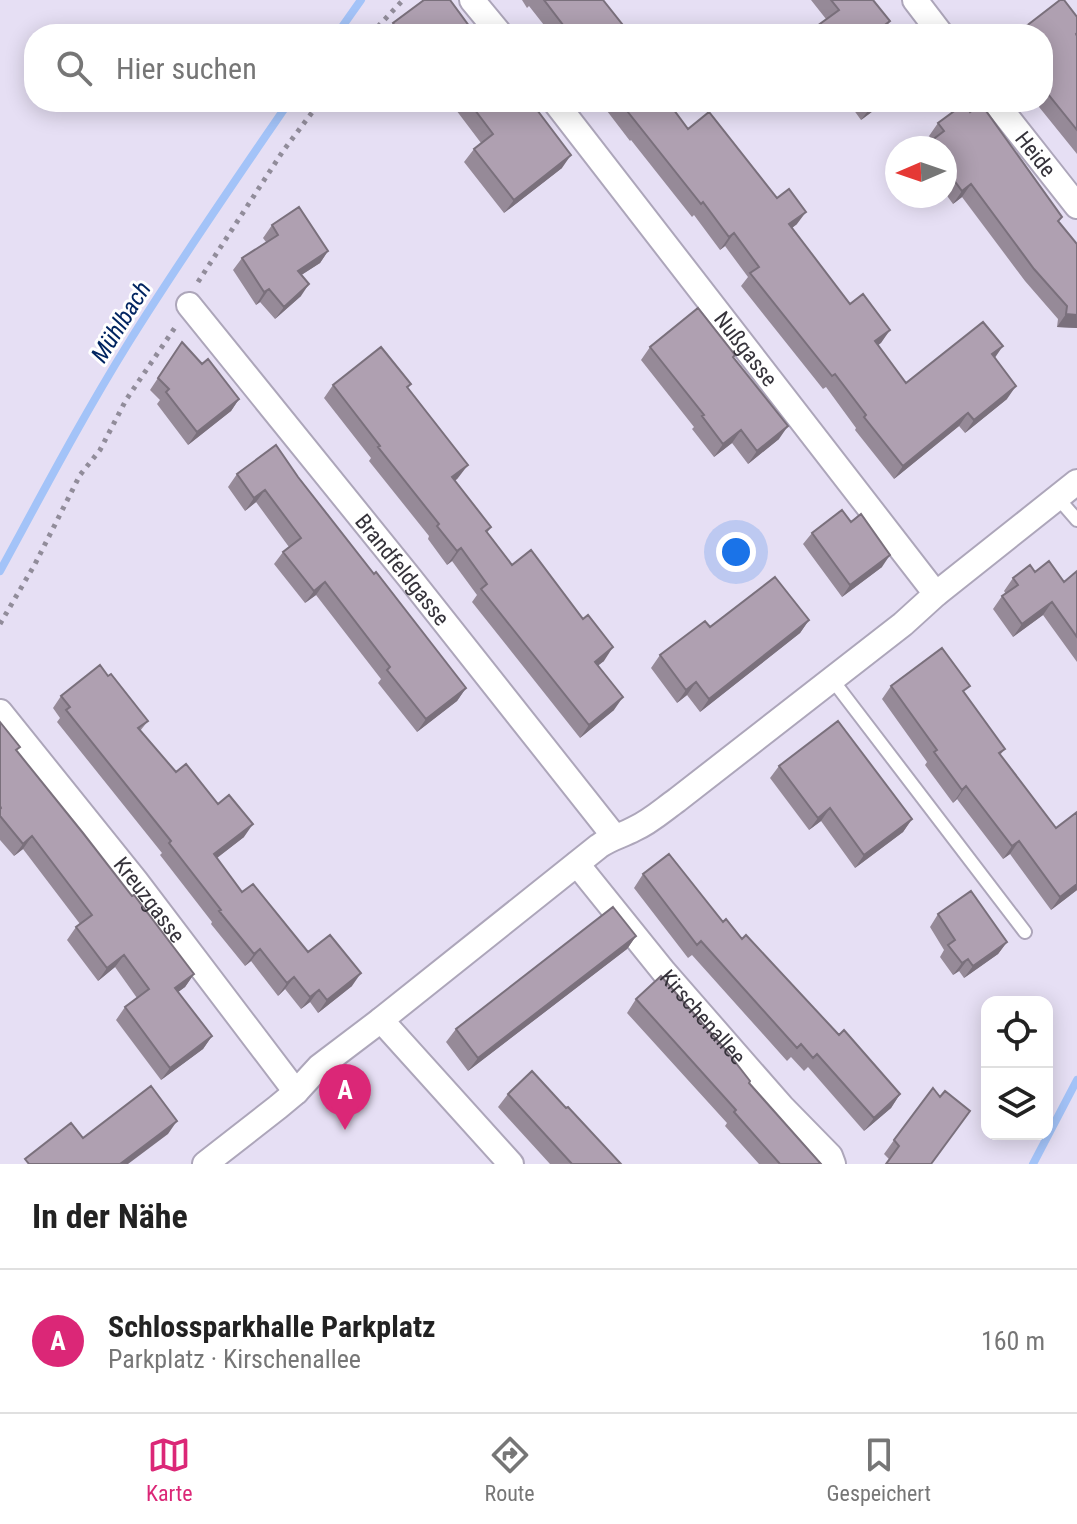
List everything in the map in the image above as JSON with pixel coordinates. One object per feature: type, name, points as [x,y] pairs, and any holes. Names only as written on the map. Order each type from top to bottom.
[{"type":"street","points":[[472,0],[492,24]]},
{"type":"street","points":[[915,0],[933,24]]},
{"type":"street","name":"Nußgasse","points":[[563,112],[936,594]]},
{"type":"street","name":"Heide","points":[[1003,112],[1077,206]]},
{"type":"street","name":"Brandfeldgasse","points":[[189,305],[614,836]]},
{"type":"street","points":[[205,1164],[296,1092],[319,1067],[577,864],[614,836],[648,822],[903,624],[1077,482]]},
{"type":"street","name":"Kreuzgasse","points":[[0,712],[135,880],[296,1092]]},
{"type":"street","name":"Kirschenallee","points":[[577,864],[664,972],[782,1107],[830,1156],[833,1164]]},
{"type":"street","points":[[381,1020],[511,1164]]},
{"type":"lane","points":[[1057,497],[1077,520]]},
{"type":"lane","points":[[831,678],[1025,932]]},
{"type":"path","points":[[380,24],[403,0]]},
{"type":"path","points":[[0,624],[35,564],[80,475],[100,450],[126,400],[189,305],[196,284],[244,208],[312,112]]},
{"type":"building","points":[[424,0],[450,0],[468,24],[394,24]]},
{"type":"building","points":[[544,0],[603,0],[622,24],[562,24]]},
{"type":"building","points":[[831,0],[873,0],[890,21],[886,24],[820,24],[839,10]]},
{"type":"building","points":[[1060,0],[1064,0],[1077,17],[1077,130],[1053,100],[1053,24],[1029,24]]},
{"type":"building","points":[[476,112],[539,112],[571,155],[514,200],[474,149],[493,134]]},
{"type":"building","points":[[628,112],[675,112],[688,129],[709,112],[777,198],[789,189],[806,212],[789,224],[850,304],[863,294],[890,330],[875,341],[906,383],[983,322],[1003,346],[992,354],[1016,386],[974,420],[968,413],[903,466],[835,374],[832,376],[750,273],[759,267],[734,233],[729,237],[703,202],[701,204]]},
{"type":"building","points":[[953,112],[987,112],[1062,217],[1058,221],[1077,244],[1077,315],[1066,314],[1067,306],[1034,269],[971,184],[962,191],[957,184],[957,136],[937,136],[944,131],[938,123]]},
{"type":"building","points":[[299,207],[328,251],[298,271],[309,284],[284,307],[269,289],[264,292],[242,258],[278,235],[272,225]]},
{"type":"building","points":[[698,308],[788,426],[757,451],[741,430],[723,444],[650,347]]},
{"type":"building","points":[[182,342],[202,364],[208,359],[239,399],[197,432],[166,392],[169,389],[158,378]]},
{"type":"building","points":[[381,347],[411,384],[407,387],[468,465],[452,477],[491,527],[486,531],[512,565],[531,550],[583,619],[588,615],[613,647],[595,662],[623,697],[589,725],[481,589],[487,584],[461,548],[457,551],[437,526],[439,524],[333,385]]},
{"type":"building","points":[[276,445],[466,688],[426,719],[325,582],[314,591],[283,552],[301,538],[265,490],[254,498],[237,474]]},
{"type":"building","points":[[842,510],[851,522],[861,514],[890,555],[850,585],[812,533]]},
{"type":"building","points":[[1049,561],[1064,582],[1077,571],[1077,637],[1052,602],[1022,624],[1002,596],[1018,585],[1013,578],[1030,565],[1035,572]]},
{"type":"building","points":[[775,577],[809,620],[709,699],[696,682],[686,690],[660,655],[705,621],[710,627]]},
{"type":"building","points":[[942,648],[970,686],[963,691],[1005,749],[999,753],[1056,828],[1077,812],[1077,884],[1060,897],[1019,841],[1012,846],[966,786],[962,790],[891,686]]},
{"type":"building","points":[[100,665],[108,676],[111,674],[148,721],[138,728],[176,772],[186,764],[218,804],[229,795],[253,824],[214,854],[242,892],[253,884],[308,952],[330,935],[361,973],[327,1000],[319,990],[310,997],[294,977],[287,983],[260,949],[254,954],[169,843],[171,841],[66,710],[70,707],[61,696]]},
{"type":"building","points":[[838,721],[912,819],[864,855],[830,808],[818,818],[779,766]]},
{"type":"building","points":[[0,722],[20,747],[16,750],[194,974],[175,988],[212,1036],[170,1068],[125,1007],[149,989],[124,955],[107,968],[76,927],[92,915],[32,836],[23,844],[0,816]]},
{"type":"building","points":[[669,854],[723,922],[726,919],[742,939],[746,935],[839,1035],[844,1030],[900,1094],[874,1118],[817,1054],[813,1058],[801,1044],[797,1048],[701,941],[697,945],[643,874]]},
{"type":"building","points":[[971,891],[1007,942],[973,966],[968,959],[962,963],[948,945],[955,940],[938,914]]},
{"type":"building","points":[[613,907],[636,936],[478,1058],[456,1029]]},
{"type":"building","points":[[661,976],[821,1164],[780,1164],[636,999]]},
{"type":"building","points":[[532,1071],[621,1164],[572,1164],[508,1094]]},
{"type":"building","points":[[151,1086],[177,1121],[120,1164],[29,1164],[25,1159],[71,1123],[83,1138]]},
{"type":"building","points":[[933,1088],[940,1097],[945,1091],[970,1111],[931,1164],[886,1164],[899,1146],[894,1140]]},
{"type":"waterway","name":"Mühlbach","points":[[344,24],[361,0]]},
{"type":"waterway","name":"Mühlbach","points":[[0,571],[129,342],[282,112]]},
{"type":"waterway","points":[[1033,1164],[1077,1080]]},
{"type":"place","name":"Schlossparkhalle Parkplatz","points":[[345,1130]]}]
